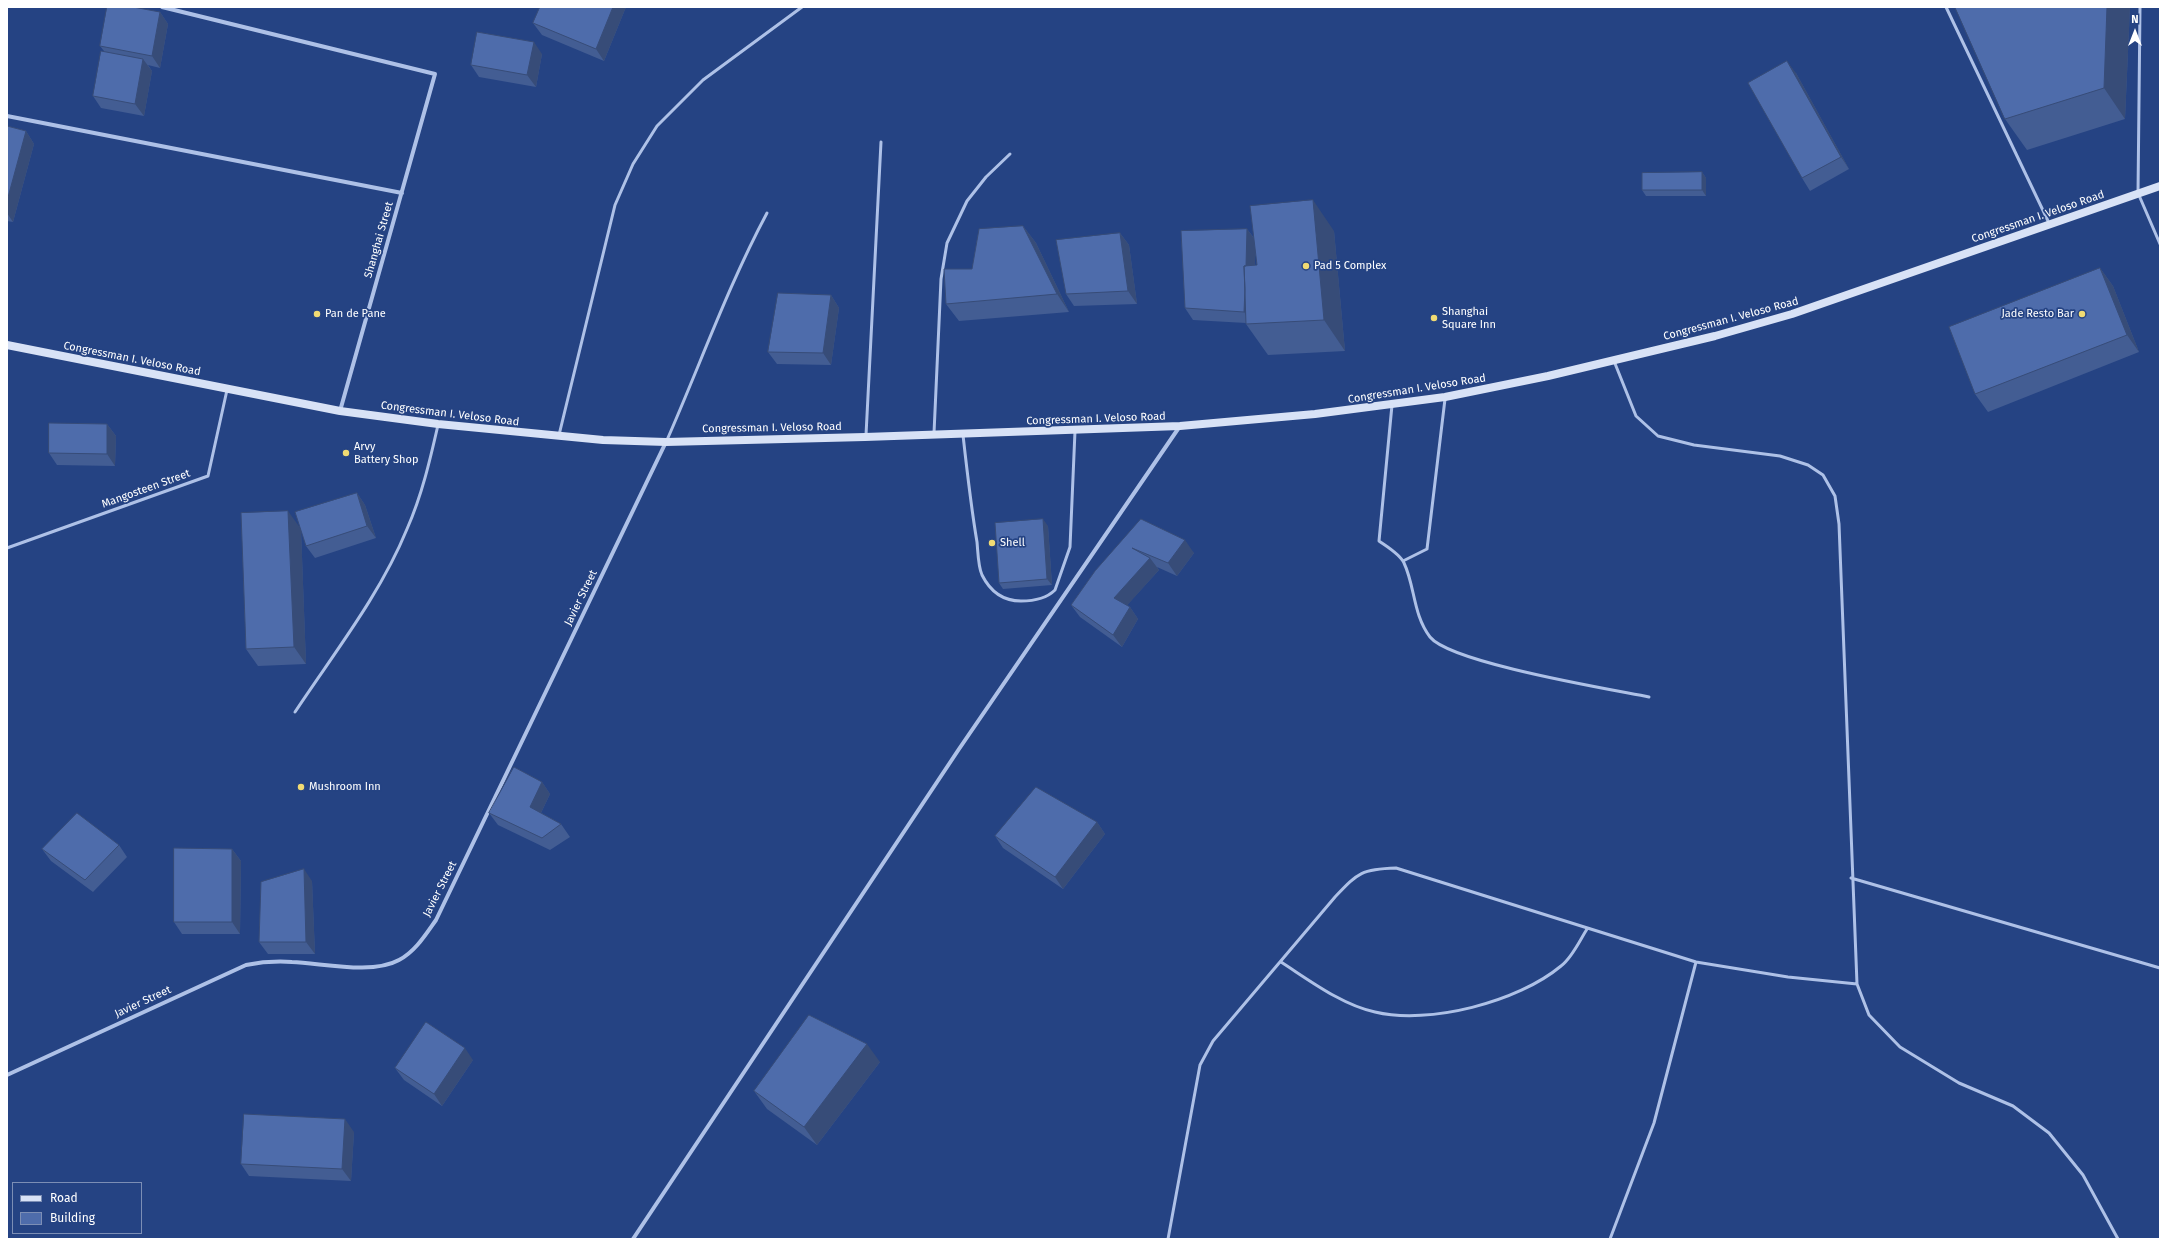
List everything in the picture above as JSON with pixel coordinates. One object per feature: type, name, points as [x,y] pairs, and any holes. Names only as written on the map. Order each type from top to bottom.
[{"type":"main road","name":"Congressman I. Veloso Road","points":[[7,345],[340,412],[558,437],[666,442],[1075,431],[1180,426],[1278,418],[1392,405],[1445,397],[1614,361],[1715,336],[1792,314],[2160,186]]},
{"type":"street","name":"Shanghai Street","points":[[162,7],[435,74],[340,412]]},
{"type":"street","points":[[7,116],[402,193]]},
{"type":"street","points":[[633,1239],[959,749],[1180,426]]},
{"type":"street","name":"Javier Street","points":[[7,1075],[246,965],[260,962],[292,962],[353,967],[378,966],[399,961],[420,943],[436,920],[666,442]]},
{"type":"lane","points":[[558,437],[615,205],[633,164],[657,126],[703,80],[802,7]]},
{"type":"lane","points":[[1946,7],[2050,224]]},
{"type":"lane","points":[[2140,7],[2138,193],[2160,244]]},
{"type":"lane","points":[[866,437],[881,142]]},
{"type":"lane","points":[[934,435],[941,279],[947,243],[968,201],[986,177],[1010,154]]},
{"type":"lane","points":[[666,442],[698,370],[743,257],[767,214]]},
{"type":"lane","points":[[1614,361],[1636,416],[1658,436],[1694,445],[1780,456],[1808,465],[1823,475],[1835,496],[1839,524],[1851,878],[1857,984],[1869,1015],[1900,1047],[1959,1083],[2012,1106],[2049,1133],[2083,1175],[2118,1239]]},
{"type":"lane","name":"Mangosteen Street","points":[[7,548],[208,476],[227,390]]},
{"type":"lane","points":[[1403,561],[1427,549],[1445,397]]},
{"type":"lane","points":[[1392,405],[1378,541],[1403,561],[1422,624],[1431,638],[1447,648],[1476,660],[1649,697]]},
{"type":"lane","points":[[295,712],[388,569],[407,529],[424,483],[438,424]]},
{"type":"lane","points":[[963,434],[971,506],[982,574],[990,588],[1001,597],[1015,601],[1028,601],[1041,598],[1055,590],[1070,547],[1075,431]]},
{"type":"lane","points":[[1168,1239],[1200,1065],[1213,1041],[1355,876],[1374,869],[1396,868],[1696,962],[1788,977],[1857,984]]},
{"type":"lane","points":[[1851,878],[2160,968]]},
{"type":"lane","points":[[1281,962],[1336,997],[1374,1012],[1416,1017],[1478,1006],[1524,990],[1562,966],[1587,929]]},
{"type":"lane","points":[[1610,1239],[1654,1123],[1696,962]]},
{"type":"building","points":[[107,7],[133,7],[160,12],[152,56],[100,46]]},
{"type":"building","points":[[540,7],[613,7],[596,49],[533,23]]},
{"type":"building","points":[[1955,7],[2107,7],[2104,88],[2005,119]]},
{"type":"building","points":[[477,32],[534,42],[527,75],[471,65]]},
{"type":"building","points":[[101,51],[143,59],[135,104],[93,96]]},
{"type":"building","points":[[1787,61],[1841,157],[1802,178],[1748,83]]},
{"type":"building","points":[[7,126],[26,131],[7,201]]},
{"type":"building","points":[[1702,172],[1702,190],[1642,190],[1642,173]]},
{"type":"building","points":[[1313,200],[1324,320],[1246,324],[1244,266],[1257,265],[1250,206]]},
{"type":"building","points":[[1023,226],[1057,294],[946,304],[944,269],[972,269],[979,229]]},
{"type":"building","points":[[1247,229],[1246,266],[1244,266],[1244,312],[1185,308],[1181,231]]},
{"type":"building","points":[[1120,233],[1128,291],[1066,294],[1056,240]]},
{"type":"building","points":[[2100,268],[2127,335],[1975,394],[1949,327]]},
{"type":"building","points":[[778,293],[831,295],[823,353],[768,352]]},
{"type":"building","points":[[49,423],[107,424],[107,454],[49,453]]},
{"type":"building","points":[[357,493],[367,526],[306,546],[295,512]]},
{"type":"building","points":[[288,511],[294,647],[246,649],[241,513]]},
{"type":"building","points":[[1043,519],[1047,579],[999,583],[995,523]]},
{"type":"building","points":[[1141,519],[1185,540],[1168,563],[1132,548],[1150,558],[1114,598],[1130,607],[1113,635],[1071,605],[1095,571]]},
{"type":"building","points":[[514,767],[542,782],[530,807],[561,824],[542,838],[489,813]]},
{"type":"building","points":[[1036,787],[1097,822],[1055,877],[995,836]]},
{"type":"building","points":[[77,813],[119,845],[85,880],[42,849]]},
{"type":"building","points":[[174,848],[232,849],[232,922],[174,922]]},
{"type":"building","points":[[304,869],[306,942],[259,942],[261,882]]},
{"type":"building","points":[[809,1015],[867,1044],[804,1127],[754,1091]]},
{"type":"building","points":[[426,1022],[465,1048],[434,1094],[395,1068]]},
{"type":"building","points":[[244,1114],[345,1119],[342,1169],[241,1164]]},
{"type":"place","name":"Pad 5 Complex","points":[[1306,266]]},
{"type":"place","name":"Pan de Pane","points":[[317,314]]},
{"type":"place","name":"Jade Resto Bar","points":[[2082,314]]},
{"type":"place","name":"Shanghai Square Inn","points":[[1434,318]]},
{"type":"place","name":"Arvy Battery Shop","points":[[346,453]]},
{"type":"place","name":"Shell","points":[[992,543]]},
{"type":"place","name":"Mushroom Inn","points":[[301,787]]}]
